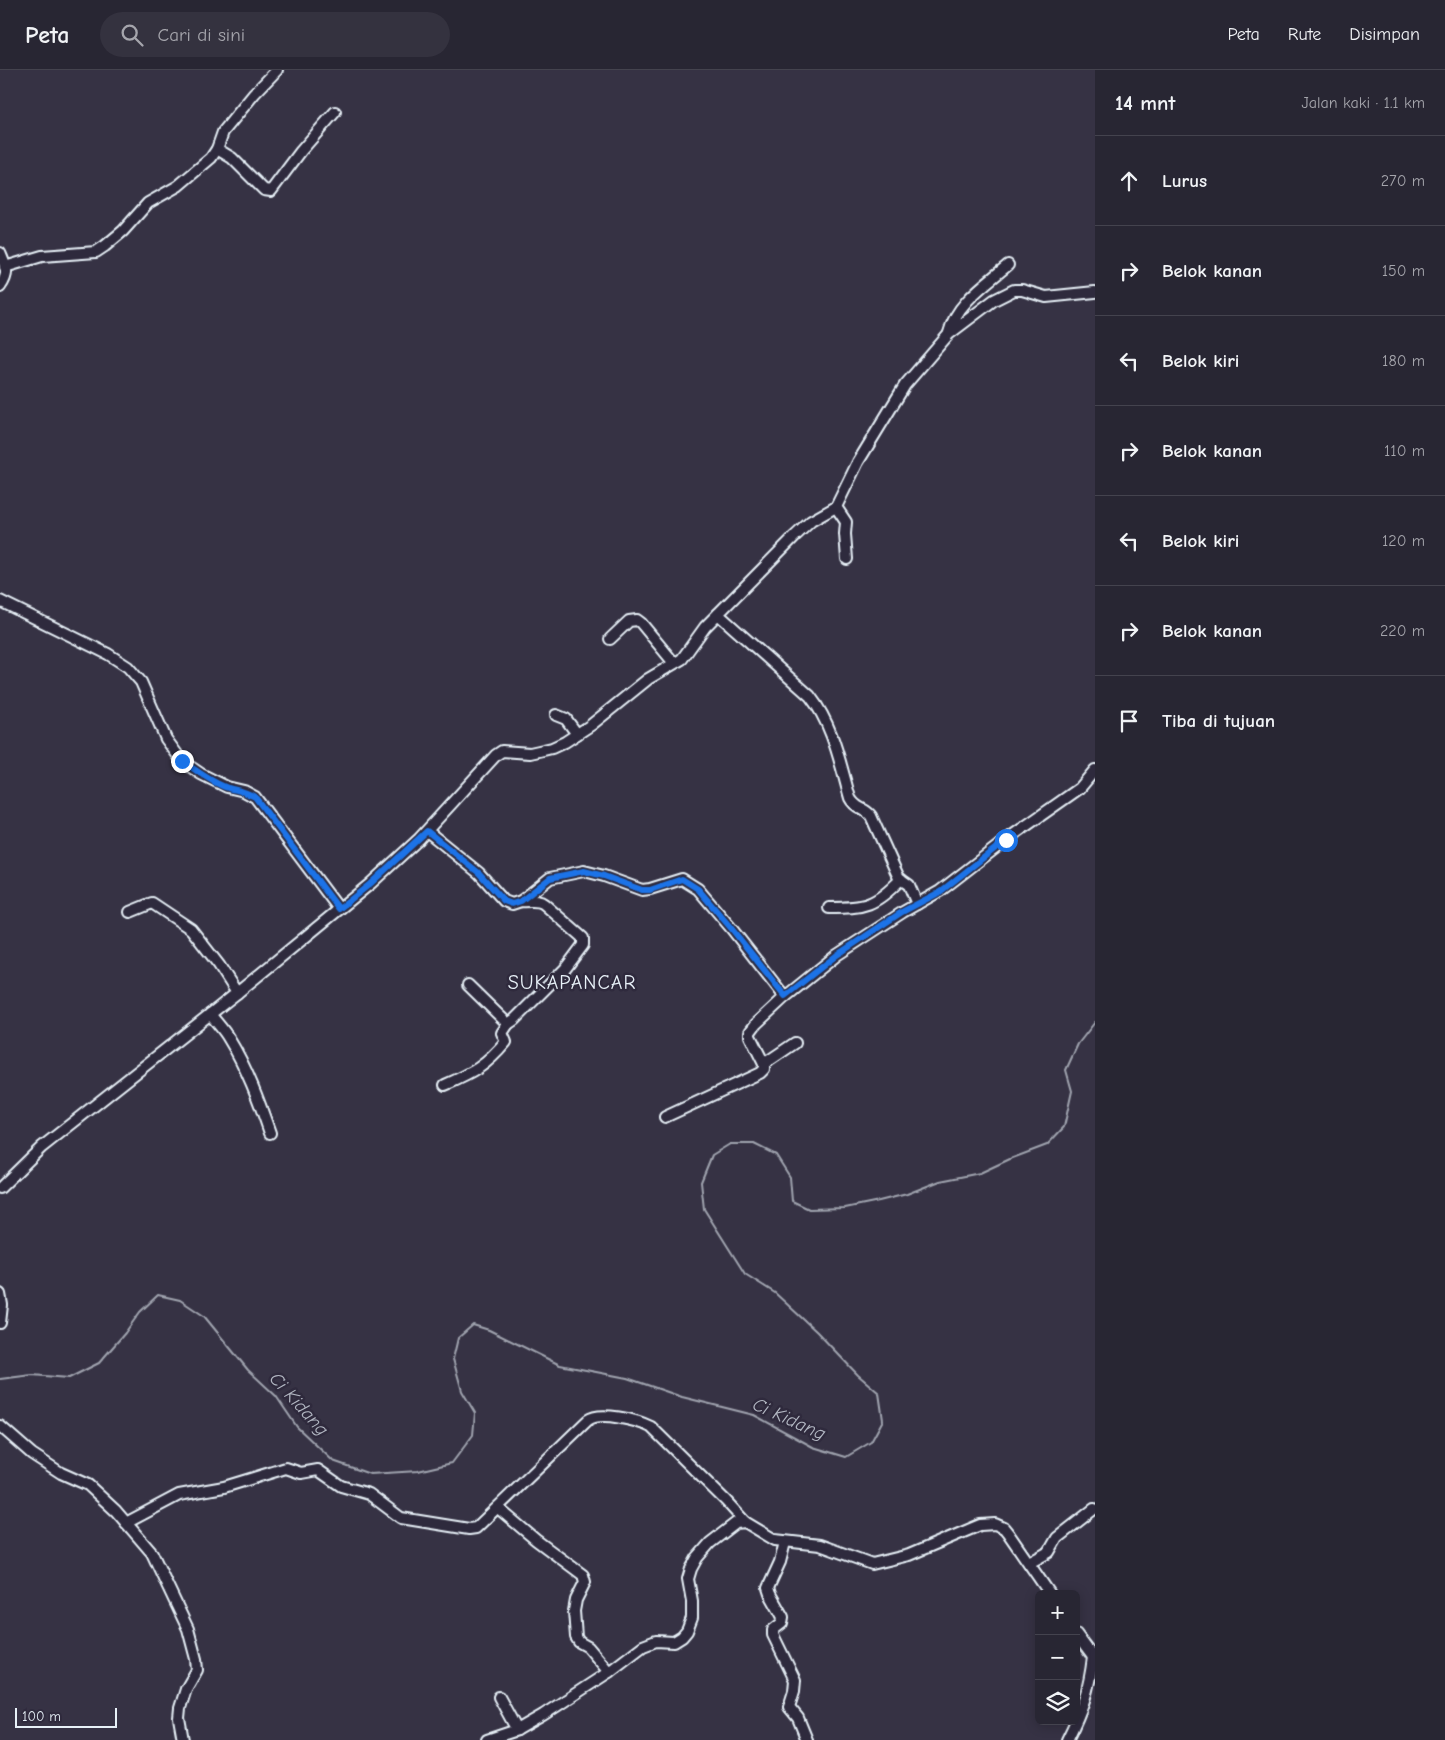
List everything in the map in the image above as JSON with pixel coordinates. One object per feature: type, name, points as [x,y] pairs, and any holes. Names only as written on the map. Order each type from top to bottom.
[{"type":"street","points":[[5,267],[42,256],[96,252],[123,230],[148,203],[178,186],[212,158],[223,132],[254,94],[277,70]]},
{"type":"street","points":[[217,149],[232,158],[264,190],[271,191],[334,112]]},
{"type":"street","points":[[0,253],[7,273],[6,279],[0,287]]},
{"type":"street","points":[[949,334],[954,319],[967,300],[1008,265]]},
{"type":"street","points":[[0,1188],[42,1147],[237,993],[370,884],[427,831],[496,755],[502,751],[530,753],[552,748],[591,725],[648,679],[684,657],[703,630],[811,521],[836,507],[858,462],[905,384],[949,334],[988,304],[1014,290],[1022,290],[1046,298],[1095,292]]},
{"type":"street","points":[[836,507],[846,522],[845,548],[847,559]]},
{"type":"street","points":[[0,601],[108,654],[128,667],[141,682],[166,739],[182,761],[227,788],[244,790],[255,797],[339,909]]},
{"type":"street","points":[[718,614],[810,696],[818,706],[833,739],[850,798],[854,805],[866,810],[871,816],[899,878],[909,886],[917,904]]},
{"type":"street","points":[[610,639],[629,621],[637,620],[674,663]]},
{"type":"street","points":[[556,715],[566,719],[577,734]]},
{"type":"street","points":[[665,1117],[755,1076],[764,1069],[764,1064],[750,1036],[750,1032],[785,996],[837,955],[902,912],[940,892],[1006,840],[1080,788],[1095,770]]},
{"type":"street","points":[[427,831],[479,873],[504,901],[512,904],[521,901],[550,878],[584,871],[646,890],[682,879],[698,889],[785,996]]},
{"type":"street","points":[[829,908],[853,908],[870,904],[888,893],[902,879]]},
{"type":"street","points":[[445,1085],[470,1074],[488,1063],[506,1042],[502,1033],[508,1024],[565,969],[584,942],[583,938],[538,900],[531,902],[521,901]]},
{"type":"street","points":[[130,912],[152,903],[191,929],[219,965],[237,993]]},
{"type":"street","points":[[468,985],[508,1024]]},
{"type":"street","points":[[210,1014],[228,1037],[253,1088],[270,1133]]},
{"type":"street","points":[[764,1064],[795,1043]]},
{"type":"street","points":[[0,1294],[2,1305],[0,1323]]},
{"type":"street","points":[[126,1523],[180,1495],[224,1487],[288,1468],[301,1473],[318,1470],[341,1486],[369,1494],[401,1518],[472,1529],[479,1526],[588,1420],[598,1416],[623,1419],[650,1427],[745,1522],[775,1540],[820,1545],[872,1564],[910,1555],[980,1525],[995,1524],[1004,1528],[1008,1533],[1047,1590]]},
{"type":"street","points":[[0,1426],[32,1454],[61,1473],[88,1485],[126,1523],[152,1553],[188,1630],[196,1659],[197,1670],[186,1689],[180,1708],[179,1718],[183,1740]]},
{"type":"street","points":[[498,1508],[583,1575],[585,1582],[576,1600],[574,1611],[576,1637],[579,1642],[588,1647],[609,1672]]},
{"type":"street","points":[[1029,1563],[1049,1552],[1057,1538],[1094,1509]]},
{"type":"street","points":[[487,1740],[517,1730],[543,1716],[609,1672],[643,1646],[656,1641],[674,1642],[687,1631],[692,1618],[692,1600],[688,1579],[697,1558],[710,1543],[732,1525],[745,1522]]},
{"type":"street","points":[[785,1542],[780,1562],[768,1588],[782,1617],[782,1622],[772,1633],[795,1680],[789,1707],[798,1718],[807,1740]]},
{"type":"street","points":[[1067,1740],[1081,1712],[1090,1680],[1094,1656],[1077,1635]]},
{"type":"street","points":[[499,1698],[517,1730]]},
{"type":"waterway","name":"Ci Kidang","points":[[0,1379],[32,1375],[69,1378],[99,1363],[140,1312],[158,1295],[180,1300],[204,1316],[248,1370],[276,1396],[297,1427],[333,1461],[370,1474],[418,1471],[452,1463],[473,1435],[475,1413],[462,1391],[453,1359],[458,1338],[473,1325],[489,1330],[560,1365],[627,1378],[682,1397],[754,1415],[813,1447],[846,1457],[871,1442],[883,1420],[879,1393],[858,1375],[817,1332],[775,1293],[745,1274],[704,1209],[701,1182],[712,1155],[730,1144],[754,1144],[776,1155],[790,1177],[792,1201],[809,1209],[845,1208],[879,1201],[907,1194],[940,1181],[980,1173],[1047,1145],[1064,1127],[1072,1091],[1066,1070],[1078,1044],[1095,1022]]},
{"type":"district","name":"SUKAPANCAR","points":[[572,982]]},
{"type":"route","points":[[182,761],[227,788],[244,790],[255,797],[339,909],[370,884],[427,831],[479,873],[504,901],[512,904],[521,901],[550,878],[569,873],[584,871],[642,890],[650,890],[682,879],[698,889],[785,996],[837,955],[902,912],[940,892],[1006,840]]}]
